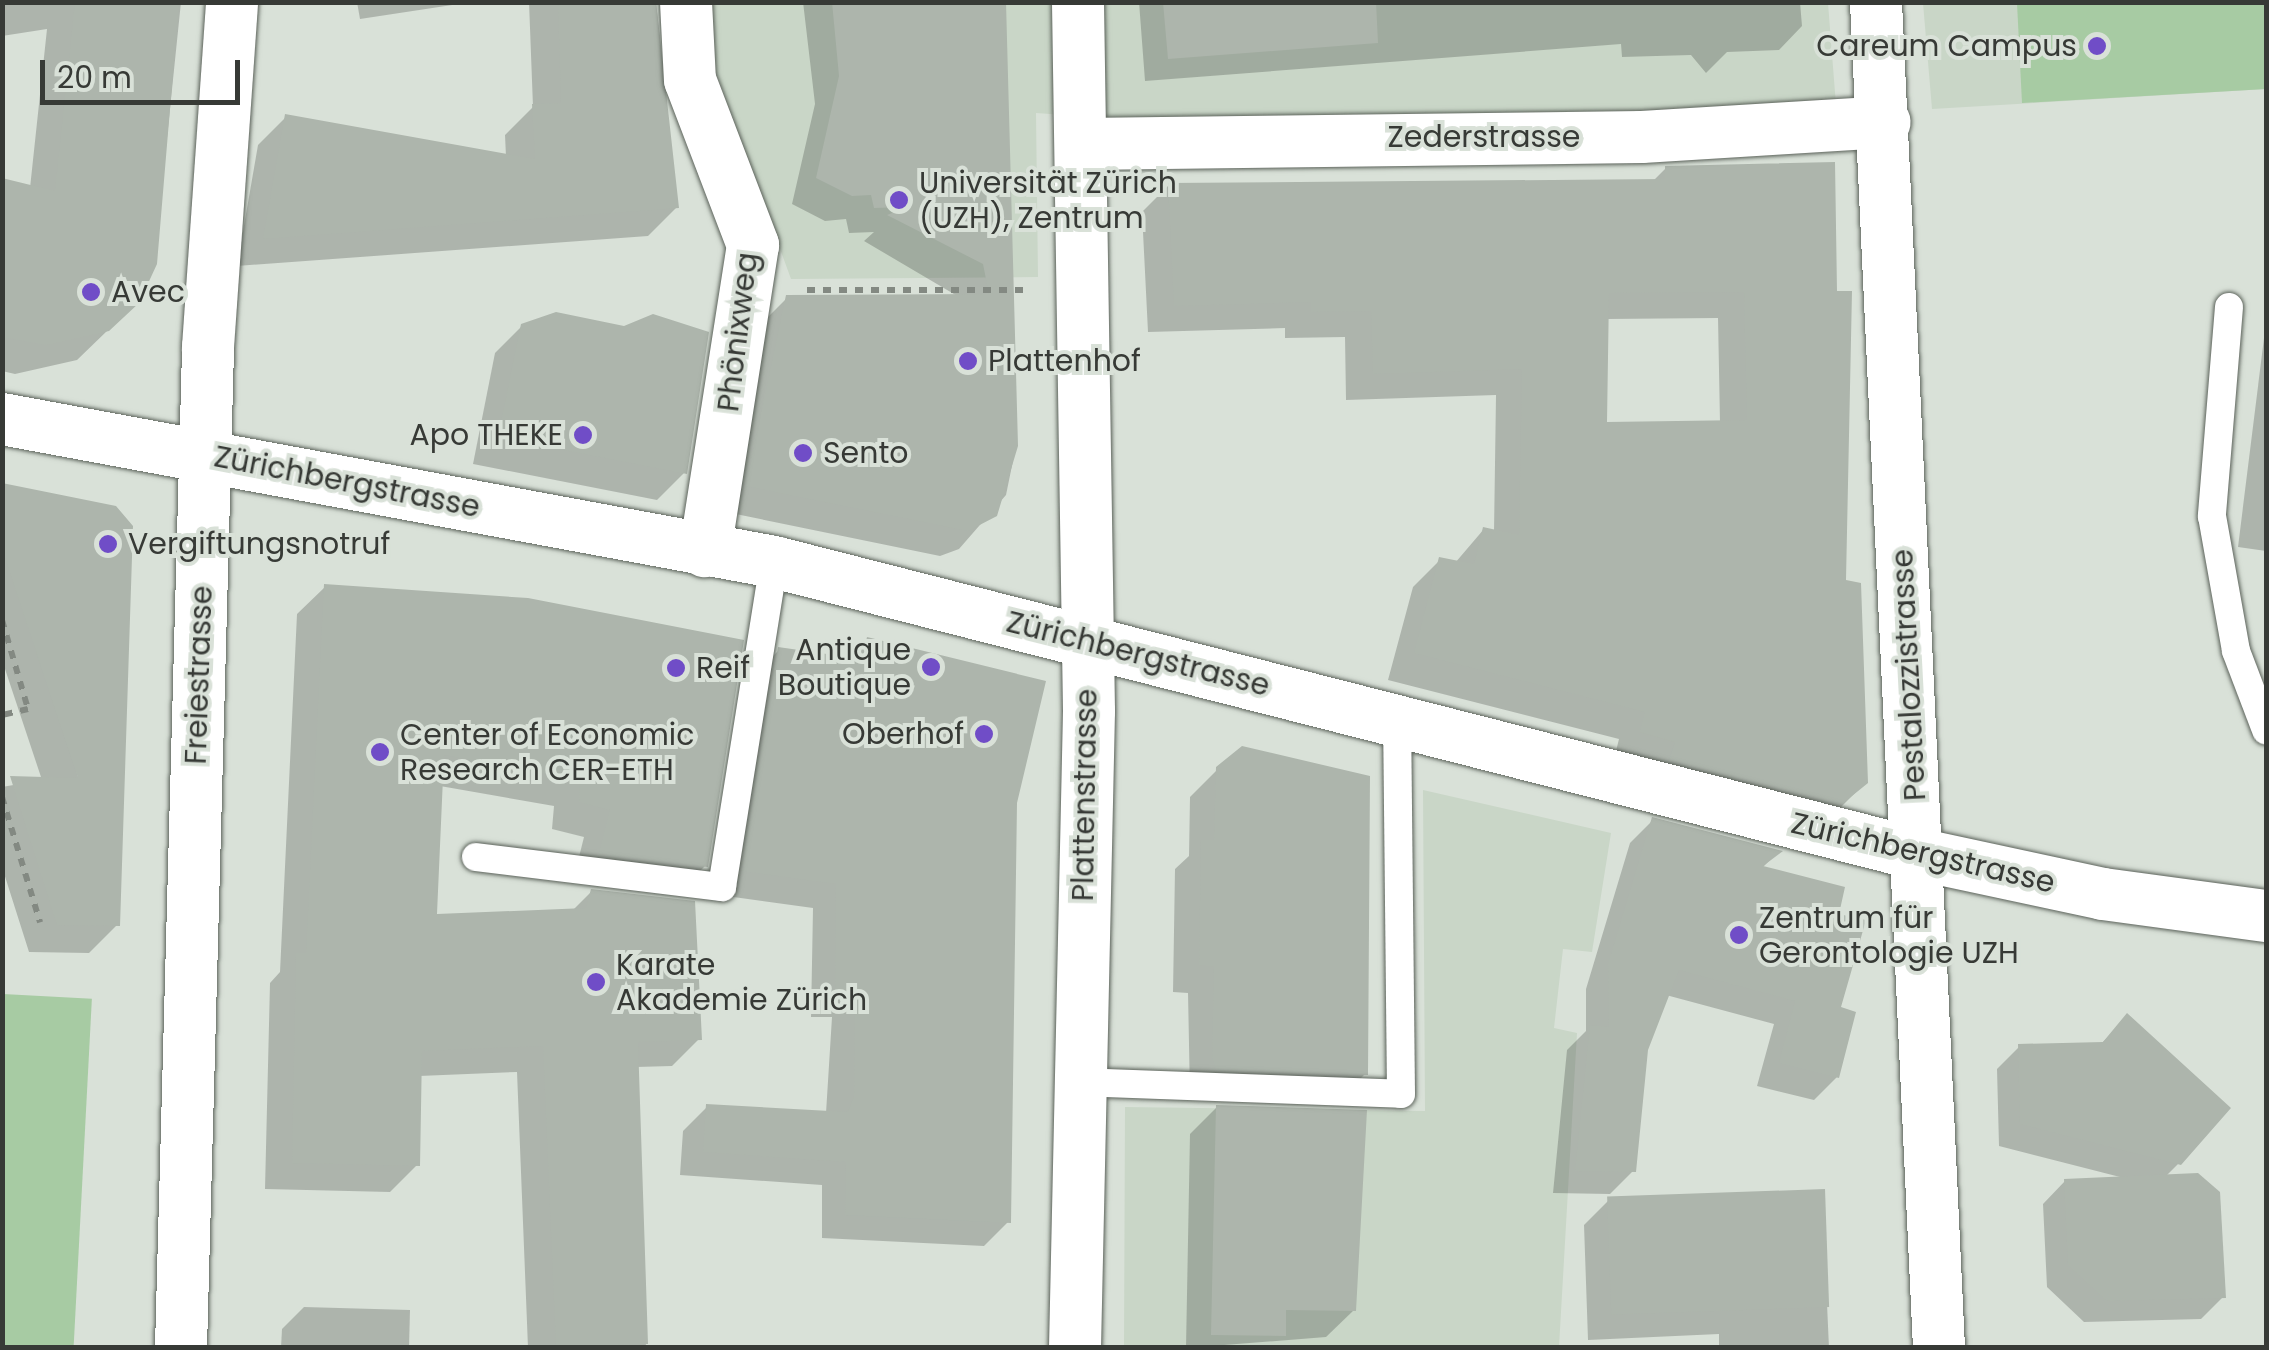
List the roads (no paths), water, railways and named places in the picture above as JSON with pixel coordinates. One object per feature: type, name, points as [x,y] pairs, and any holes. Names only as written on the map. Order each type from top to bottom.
[{"type":"street","name":"Freiestrasse","points":[[181,1348],[208,455],[232,2]]},
{"type":"street","name":"Phönixweg","points":[[686,2],[690,80],[753,245],[750,290],[705,551]]},
{"type":"street","name":"Plattenstrasse","points":[[1076,1348],[1086,638],[1078,2]]},
{"type":"street","name":"Pestalozzistrasse","points":[[1876,2],[1938,1348]]},
{"type":"street","name":"Zederstrasse","points":[[1082,144],[1642,137],[1884,122]]},
{"type":"street","name":"Zürichbergstrasse","points":[[2,420],[774,562],[1086,638],[1916,854],[2103,894],[2266,916]]},
{"type":"lane","points":[[2229,307],[2212,516],[2236,651],[2266,730]]},
{"type":"lane","points":[[476,857],[722,888],[774,562]]},
{"type":"lane","points":[[1078,1082],[1401,1094],[1397,720]]},
{"type":"place","name":"Careum Campus","points":[[2097,46]]},
{"type":"place","name":"Universität Zürich (UZH), Zentrum","points":[[899,200]]},
{"type":"place","name":"Avec","points":[[91,292]]},
{"type":"place","name":"Plattenhof","points":[[968,361]]},
{"type":"place","name":"Apo THEKE","points":[[583,435]]},
{"type":"place","name":"Sento","points":[[803,453]]},
{"type":"place","name":"Vergiftungsnotruf","points":[[108,544]]},
{"type":"place","name":"Antique Boutique","points":[[931,667]]},
{"type":"place","name":"Reif","points":[[676,668]]},
{"type":"place","name":"Oberhof","points":[[984,734]]},
{"type":"place","name":"Center of Economic Research CER-ETH","points":[[380,752]]},
{"type":"place","name":"Zentrum für Gerontologie UZH","points":[[1739,935]]},
{"type":"place","name":"Karate Akademie Zürich","points":[[596,982]]}]
